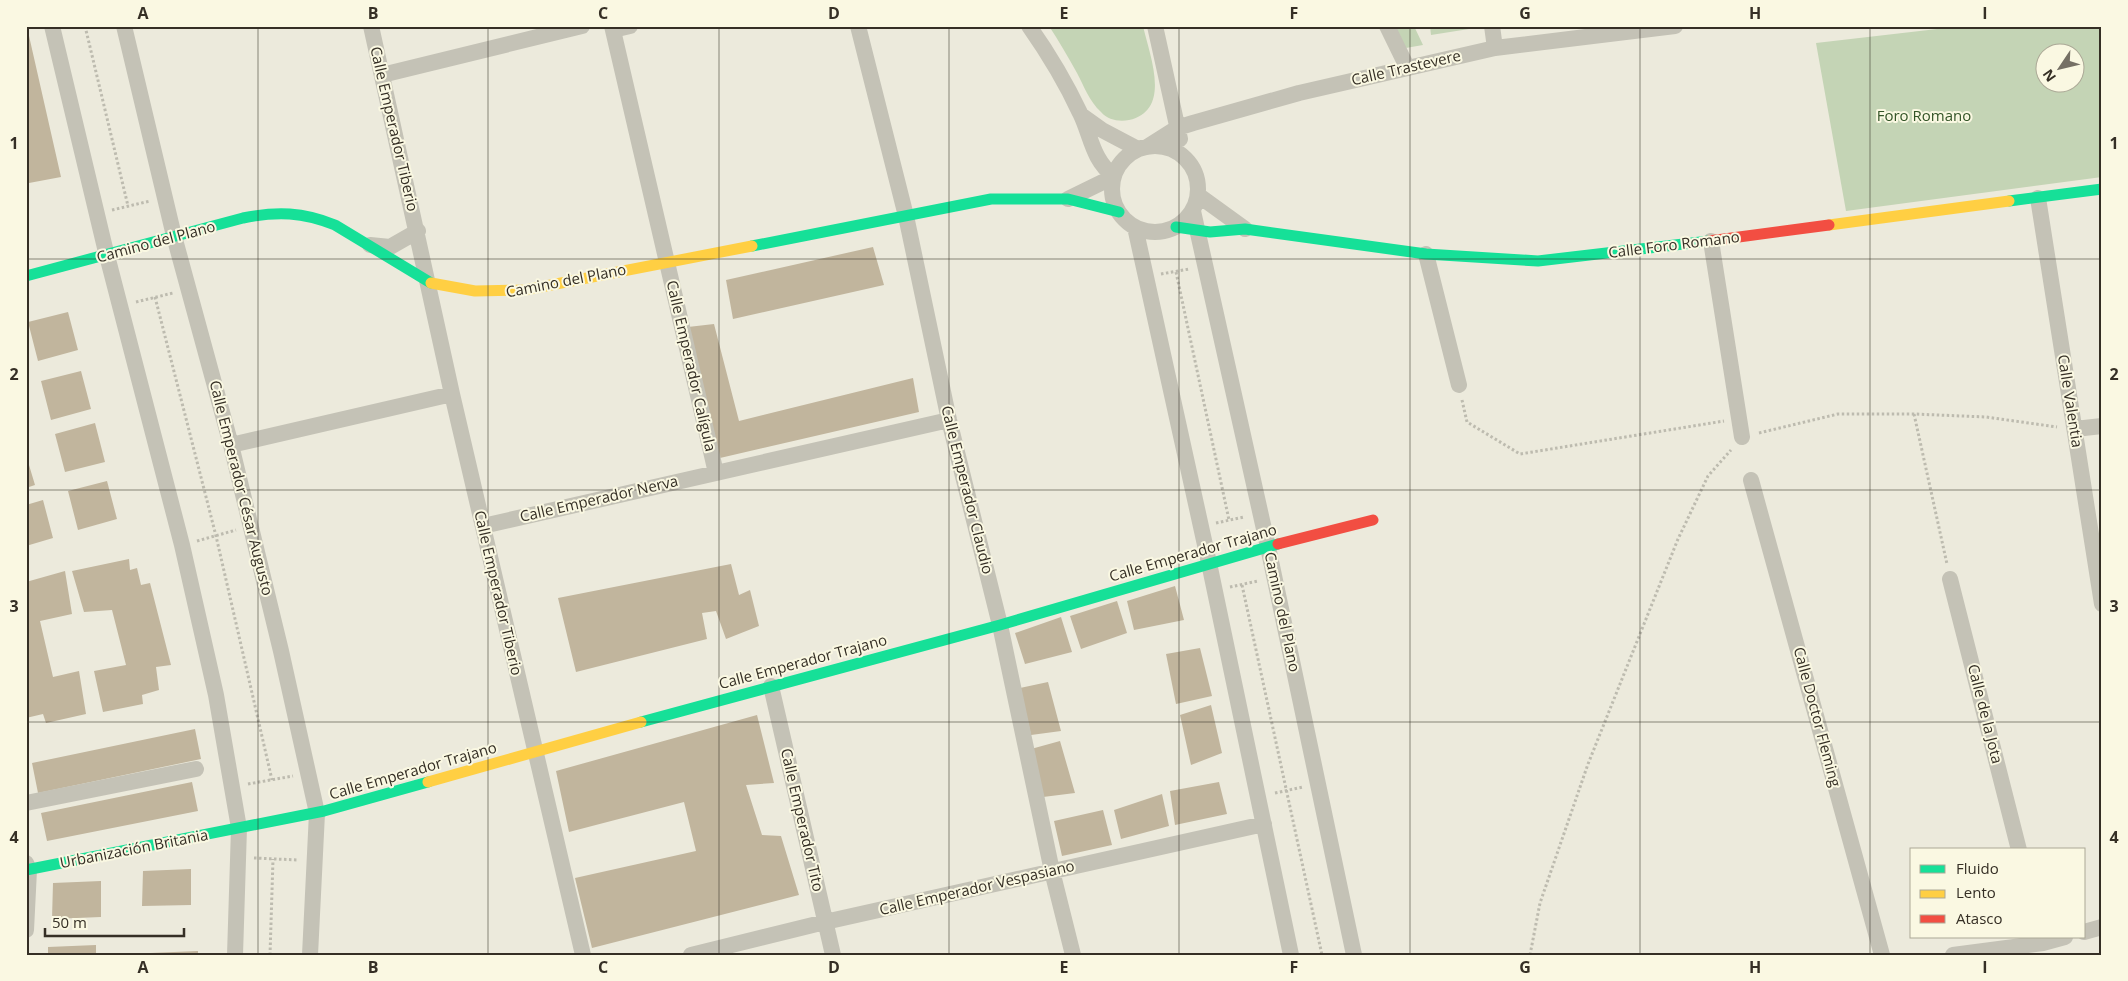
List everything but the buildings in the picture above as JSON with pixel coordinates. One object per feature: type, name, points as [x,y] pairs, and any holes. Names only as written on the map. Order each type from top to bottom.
[{"type":"street","points":[[52,26],[97,213],[182,546],[216,695],[240,828],[235,955]]},
{"type":"street","name":"Calle Emperador César Augusto","points":[[124,26],[174,236],[251,526],[317,813],[310,955]]},
{"type":"street","name":"Calle Emperador Tiberio","points":[[371,26],[418,231],[452,394],[583,955]]},
{"type":"street","points":[[382,75],[582,26]]},
{"type":"street","points":[[613,28],[630,26]]},
{"type":"street","name":"Calle Emperador Claudio","points":[[858,26],[906,216],[949,420],[1000,625],[1052,871],[1073,955]]},
{"type":"street","points":[[1030,26],[1055,66],[1081,115],[1098,159],[1107,171],[1114,176]]},
{"type":"street","points":[[1143,148],[1124,160],[1114,176],[1112,195],[1119,212],[1126,221],[1135,227],[1151,232],[1160,232],[1176,227],[1193,211],[1198,195],[1196,175],[1184,157],[1155,26]]},
{"type":"street","points":[[1387,26],[1407,67]]},
{"type":"street","points":[[1492,26],[1495,48]]},
{"type":"street","name":"Calle Trastevere","points":[[1143,148],[1177,128],[1299,93],[1407,67],[1495,48],[1675,26]]},
{"type":"street","name":"Calle Emperador Calígula","points":[[613,28],[716,473],[949,420]]},
{"type":"street","points":[[1081,115],[1102,130],[1143,148],[1167,147],[1184,157]]},
{"type":"street","name":"Camino del Plano","points":[[1068,199],[1114,176]]},
{"type":"street","name":"Calle Foro Romano","points":[[1176,227],[1198,231],[1245,229],[1426,254],[1538,262],[2102,189]]},
{"type":"street","name":"Calle Foro Romano","points":[[1198,195],[1245,229]]},
{"type":"street","name":"Calle Valentia","points":[[2038,198],[2102,604]]},
{"type":"street","name":"Camino del Plano","points":[[26,276],[174,236],[262,214],[281,212],[302,214],[321,219],[370,245],[429,283],[467,292],[495,294],[525,290],[991,199],[1068,199],[1119,212]]},
{"type":"street","name":"Camino del Plano","points":[[1193,211],[1261,513],[1354,955]]},
{"type":"street","points":[[1135,227],[1209,563],[1291,955]]},
{"type":"street","name":"Calle Emperador Tiberio","points":[[370,245],[390,247],[418,231]]},
{"type":"street","points":[[1711,241],[1742,437]]},
{"type":"street","points":[[1426,254],[1459,385]]},
{"type":"street","points":[[231,445],[452,394]]},
{"type":"street","points":[[2075,429],[2102,426]]},
{"type":"street","name":"Calle Emperador Nerva","points":[[483,526],[716,473]]},
{"type":"street","name":"Calle Doctor Fleming","points":[[1752,480],[1882,955]]},
{"type":"street","name":"Calle Emperador Trajano","points":[[240,828],[317,813],[771,686],[1000,625],[1209,563],[1372,520]]},
{"type":"street","name":"Calle de la Jota","points":[[1950,579],[2018,848]]},
{"type":"street","name":"Calle Emperador Tito","points":[[771,686],[833,955]]},
{"type":"street","points":[[26,804],[196,769]]},
{"type":"street","name":"Calle Emperador Vespasiano","points":[[691,955],[826,922],[1264,824]]},
{"type":"street","name":"Urbanización Britania","points":[[26,930],[27,868],[240,828]]},
{"type":"street","points":[[2086,931],[2102,927]]},
{"type":"street","points":[[1953,955],[2044,945],[2062,938]]},
{"type":"path","points":[[85,26],[128,206]]},
{"type":"path","points":[[97,213],[165,197]]},
{"type":"path","points":[[1146,277],[1206,266]]},
{"type":"path","points":[[1176,272],[1229,520]]},
{"type":"path","points":[[121,306],[189,289]]},
{"type":"path","points":[[155,297],[216,536],[272,780]]},
{"type":"path","points":[[1459,385],[1466,422],[1520,454],[1740,419]]},
{"type":"path","points":[[1530,955],[1540,903],[1588,764],[1678,539],[1708,476],[1742,437],[1838,414],[1914,414],[1986,417],[2075,429]]},
{"type":"path","points":[[1914,414],[1950,579]]},
{"type":"path","points":[[1201,526],[1261,513]]},
{"type":"path","points":[[182,546],[251,526]]},
{"type":"path","points":[[1214,591],[1275,578]]},
{"type":"path","points":[[1242,585],[1322,955]]},
{"type":"path","points":[[233,787],[308,773]]},
{"type":"path","points":[[1258,796],[1318,784]]},
{"type":"path","points":[[238,858],[315,861]]},
{"type":"path","points":[[270,955],[274,859]]},
{"type":"green space","points":[[1049,26],[1143,26],[1155,80],[1151,105],[1142,114],[1129,120],[1114,120],[1104,115],[1090,98]]},
{"type":"green space","points":[[1389,26],[1414,26],[1423,45],[1400,49]]},
{"type":"green space","points":[[1430,26],[1468,26],[1469,29],[1431,35]]},
{"type":"green space","name":"Foro Romano","points":[[1963,26],[2102,26],[2102,177],[1846,211],[1816,43]]},
{"type":"traffic: fast","points":[[2009,201],[2102,189]]},
{"type":"traffic: fast","points":[[752,246],[991,199],[1068,199],[1119,212]]},
{"type":"traffic: fast","points":[[26,276],[243,218],[267,214],[290,214],[312,217],[335,225],[431,283]]},
{"type":"traffic: fast","points":[[1176,227],[1210,232],[1245,229],[1426,254],[1538,261],[1709,241]]},
{"type":"traffic: fast","points":[[641,722],[1000,625],[1278,544]]},
{"type":"traffic: fast","points":[[26,870],[324,811],[428,782]]},
{"type":"traffic: slow","points":[[1829,225],[2009,201]]},
{"type":"traffic: slow","points":[[431,283],[475,291],[525,290],[752,246]]},
{"type":"traffic: slow","points":[[428,782],[641,722]]},
{"type":"traffic: jam","points":[[1709,241],[1829,225]]},
{"type":"traffic: jam","points":[[1278,544],[1373,520]]}]
